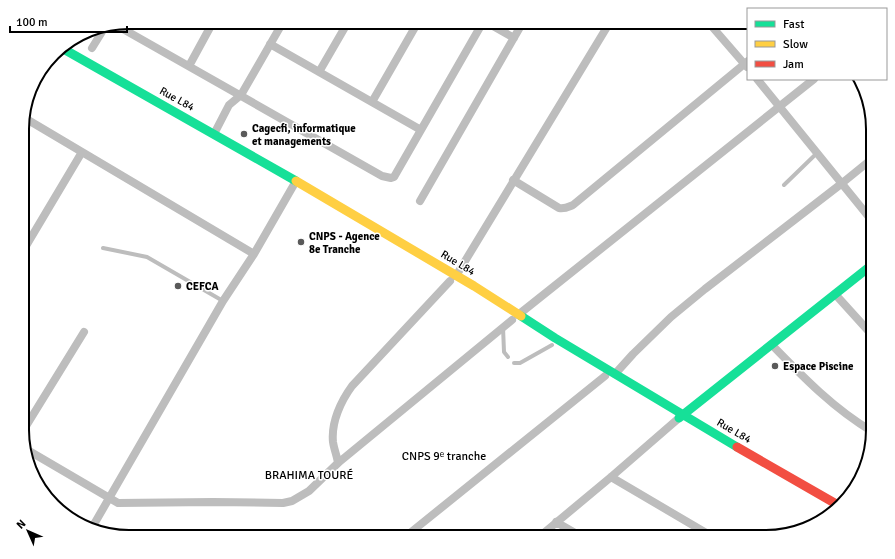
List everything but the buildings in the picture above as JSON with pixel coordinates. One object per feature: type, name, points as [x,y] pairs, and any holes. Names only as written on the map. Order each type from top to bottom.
[{"type":"street","points":[[125,29],[239,96],[387,178],[394,177],[420,130],[481,29]]},
{"type":"street","points":[[189,66],[210,29]]},
{"type":"street","points":[[216,135],[279,29]]},
{"type":"street","points":[[319,72],[344,29]]},
{"type":"street","points":[[372,102],[414,29]]},
{"type":"street","points":[[498,29],[514,38]]},
{"type":"street","points":[[420,201],[519,29]]},
{"type":"street","points":[[338,463],[333,434],[336,418],[345,396],[352,386],[453,278],[606,29]]},
{"type":"street","points":[[513,180],[559,208],[564,209],[573,205],[747,65],[714,29]]},
{"type":"street","points":[[92,48],[101,33]]},
{"type":"street","points":[[270,44],[420,130]]},
{"type":"street","name":"Rue L84","points":[[66,51],[216,135],[352,221],[453,278],[515,318],[829,507]]},
{"type":"street","name":"Rue L84","points":[[61,56],[294,184]]},
{"type":"street","points":[[758,80],[816,154],[866,214]]},
{"type":"street","points":[[32,453],[121,504],[213,502],[283,504],[292,501],[309,491],[338,463],[503,327],[813,80]]},
{"type":"street","points":[[30,121],[254,254]]},
{"type":"street","points":[[29,241],[82,152]]},
{"type":"street","points":[[414,530],[610,375],[666,322],[705,289],[866,164]]},
{"type":"street","points":[[94,523],[223,301],[254,254],[294,184]]},
{"type":"street","points":[[547,530],[681,417],[866,269]]},
{"type":"street","points":[[834,294],[866,328]]},
{"type":"street","name":"Rue L84","points":[[515,318],[552,345],[610,375]]},
{"type":"street","points":[[29,421],[84,332]]},
{"type":"street","points":[[772,345],[825,397],[866,427]]},
{"type":"street","name":"Rue L84","points":[[681,417],[834,503]]},
{"type":"street","points":[[611,477],[701,530]]},
{"type":"street","points":[[556,522],[570,530]]},
{"type":"lane","points":[[784,185],[816,154]]},
{"type":"lane","points":[[103,248],[147,257],[223,301]]},
{"type":"lane","points":[[503,327],[504,352],[508,357]]},
{"type":"lane","points":[[514,363],[520,363],[552,345]]},
{"type":"traffic: fast","points":[[67,51],[296,181]]},
{"type":"traffic: fast","points":[[679,418],[866,270]]},
{"type":"traffic: fast","points":[[521,316],[737,447]]},
{"type":"traffic: slow","points":[[296,181],[474,286],[521,316]]},
{"type":"traffic: jam","points":[[737,447],[834,503]]},
{"type":"place","name":"Cagecfi, informatique et managements","points":[[244,134]]},
{"type":"place","name":"CNPS - Agence 8e Tranche","points":[[301,242]]},
{"type":"place","name":"CEFCA","points":[[178,286]]},
{"type":"place","name":"Espace Piscine","points":[[775,366]]},
{"type":"district","name":"CNPS 9ᵉ tranche","points":[[444,456]]},
{"type":"district","name":"BRAHIMA TOURÉ","points":[[309,475]]}]
